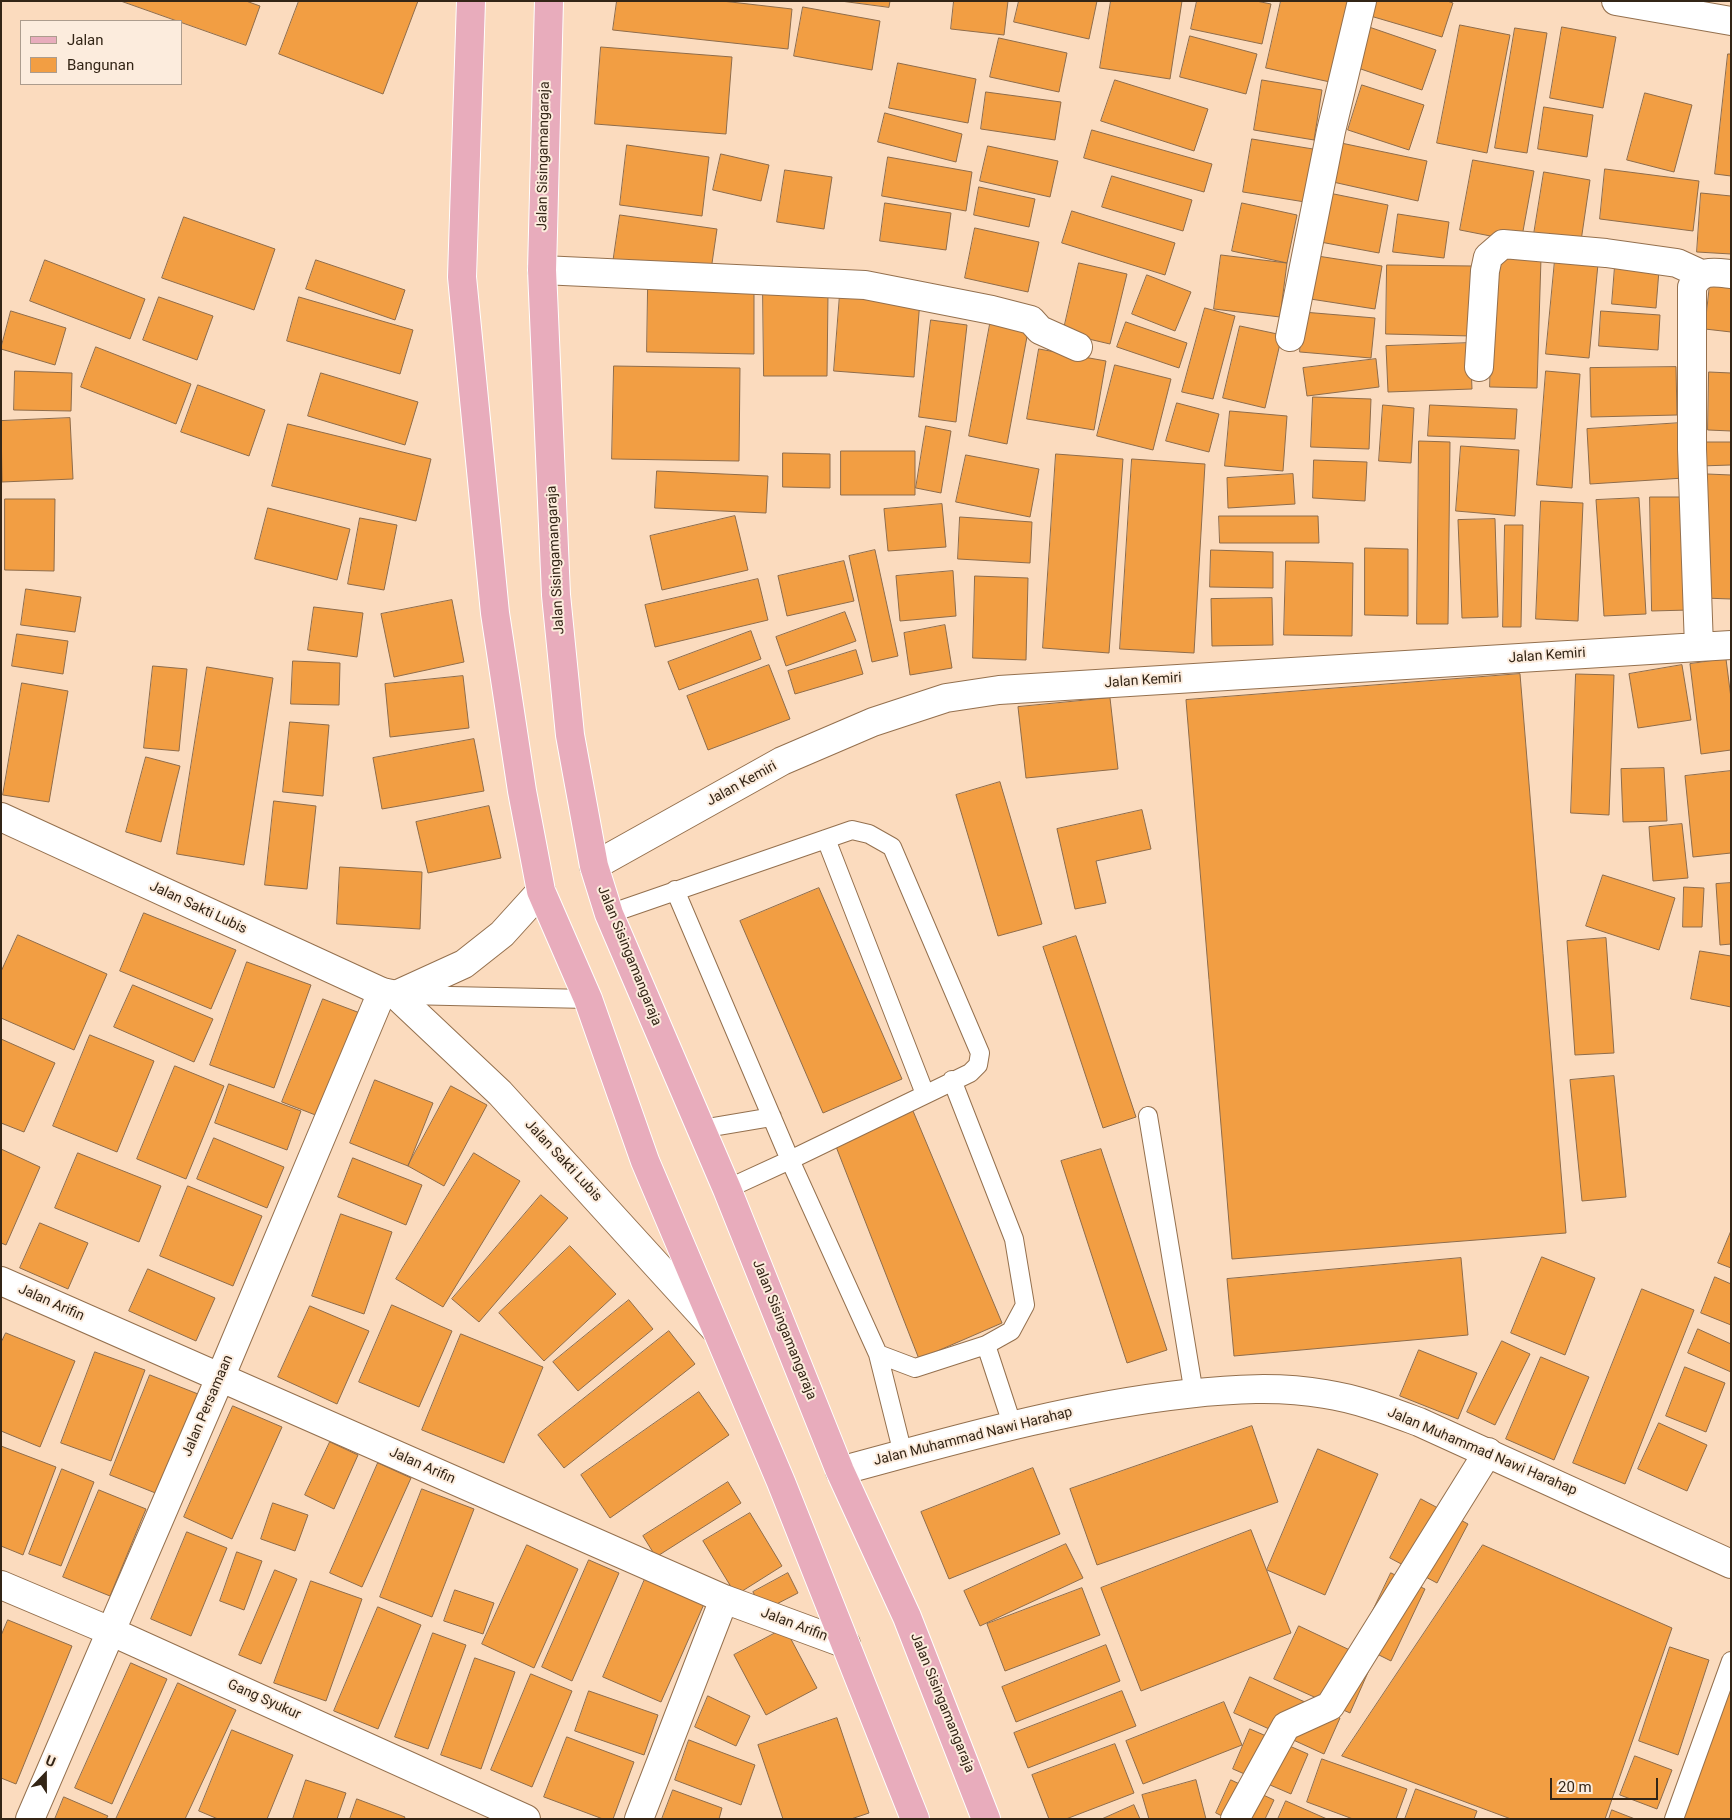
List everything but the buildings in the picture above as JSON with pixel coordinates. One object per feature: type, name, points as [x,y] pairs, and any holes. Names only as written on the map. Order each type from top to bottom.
[{"type":"main road","points":[[471,1],[462,277],[494,613],[541,891],[588,999],[645,1161],[721,1336],[916,1819]]},
{"type":"main road","name":"Jalan Sisingamangaraja","points":[[549,1],[542,270],[556,595],[570,735],[594,866],[609,914],[727,1189],[840,1471],[907,1617],[986,1819]]},
{"type":"street","points":[[1290,337],[1331,131],[1362,1]]},
{"type":"street","points":[[1616,1],[1731,21]]},
{"type":"street","points":[[1479,367],[1485,271],[1488,257],[1502,244],[1606,253],[1668,262],[1692,268],[1701,274]]},
{"type":"street","points":[[542,270],[865,285],[992,310],[1031,320],[1040,330],[1078,347]]},
{"type":"street","points":[[1699,647],[1692,449],[1692,287],[1701,274],[1708,272],[1731,274]]},
{"type":"street","name":"Jalan Kemiri","points":[[594,866],[782,761],[873,722],[946,698],[999,690],[1731,645]]},
{"type":"street","name":"Jalan Sakti Lubis","points":[[1,817],[389,994],[500,1093],[721,1336]]},
{"type":"street","points":[[389,994],[464,964],[502,934],[541,891]]},
{"type":"street","name":"Jalan Persamaan","points":[[30,1819],[220,1378],[389,994]]},
{"type":"street","name":"Jalan Arifin","points":[[1,1281],[724,1599],[846,1644]]},
{"type":"street","name":"Jalan Muhammad Nawi Harahap","points":[[840,1471],[1012,1424],[1132,1400],[1247,1389],[1283,1389],[1326,1394],[1369,1404],[1419,1422],[1731,1564]]},
{"type":"street","points":[[1235,1819],[1286,1726],[1330,1706],[1488,1452]]},
{"type":"street","name":"Gang Syukur","points":[[1,1585],[110,1631],[526,1819]]},
{"type":"street","points":[[639,1819],[724,1599]]},
{"type":"lane","points":[[609,914],[852,830],[870,834],[892,846],[980,1052],[978,1065],[970,1073],[727,1189]]},
{"type":"lane","points":[[826,839],[925,1094]]},
{"type":"lane","points":[[675,890],[790,1160],[878,1354],[903,1454]]},
{"type":"lane","points":[[389,994],[588,999]]},
{"type":"lane","points":[[878,1354],[915,1368],[986,1346],[1011,1331],[1025,1305],[1014,1239],[952,1080]]},
{"type":"lane","points":[[1148,1116],[1194,1394]]},
{"type":"lane","points":[[701,1129],[772,1117]]},
{"type":"lane","points":[[986,1346],[1012,1424]]},
{"type":"lane","points":[[1674,1819],[1731,1661]]}]
